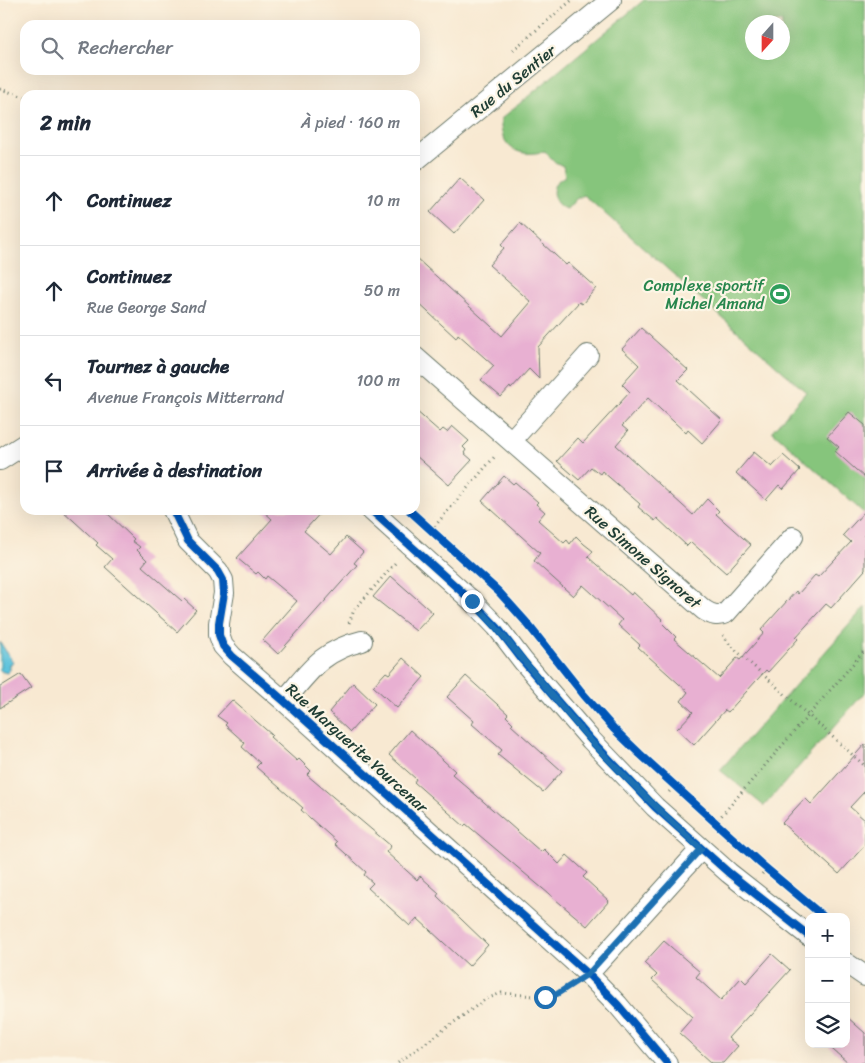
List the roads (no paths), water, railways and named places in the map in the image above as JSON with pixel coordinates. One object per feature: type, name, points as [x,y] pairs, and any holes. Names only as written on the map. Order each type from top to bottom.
[{"type":"street","name":"Rue du Sentier","points":[[420,157],[611,0]]},
{"type":"street","points":[[505,446],[588,355]]},
{"type":"street","name":"Rue Simone Signoret","points":[[420,362],[505,446],[704,610],[716,615],[726,613],[794,537]]},
{"type":"street","points":[[0,460],[20,447]]},
{"type":"street","name":"Rue Marguerite Yourcenar","points":[[176,515],[188,540],[218,571],[223,580],[224,593],[219,635],[224,646],[232,656],[588,974],[618,1005],[666,1063]]},
{"type":"street","points":[[376,515],[485,614],[591,740],[655,807],[749,890],[805,933]]},
{"type":"street","points":[[284,701],[323,658],[337,649],[362,641]]},
{"type":"street","points":[[588,974],[701,849]]},
{"type":"street","points":[[850,966],[865,976]]},
{"type":"water","points":[[0,642],[13,662],[7,673],[0,671]]},
{"type":"place","name":"Complexe sportif Michel Amand","points":[[780,294]]}]
